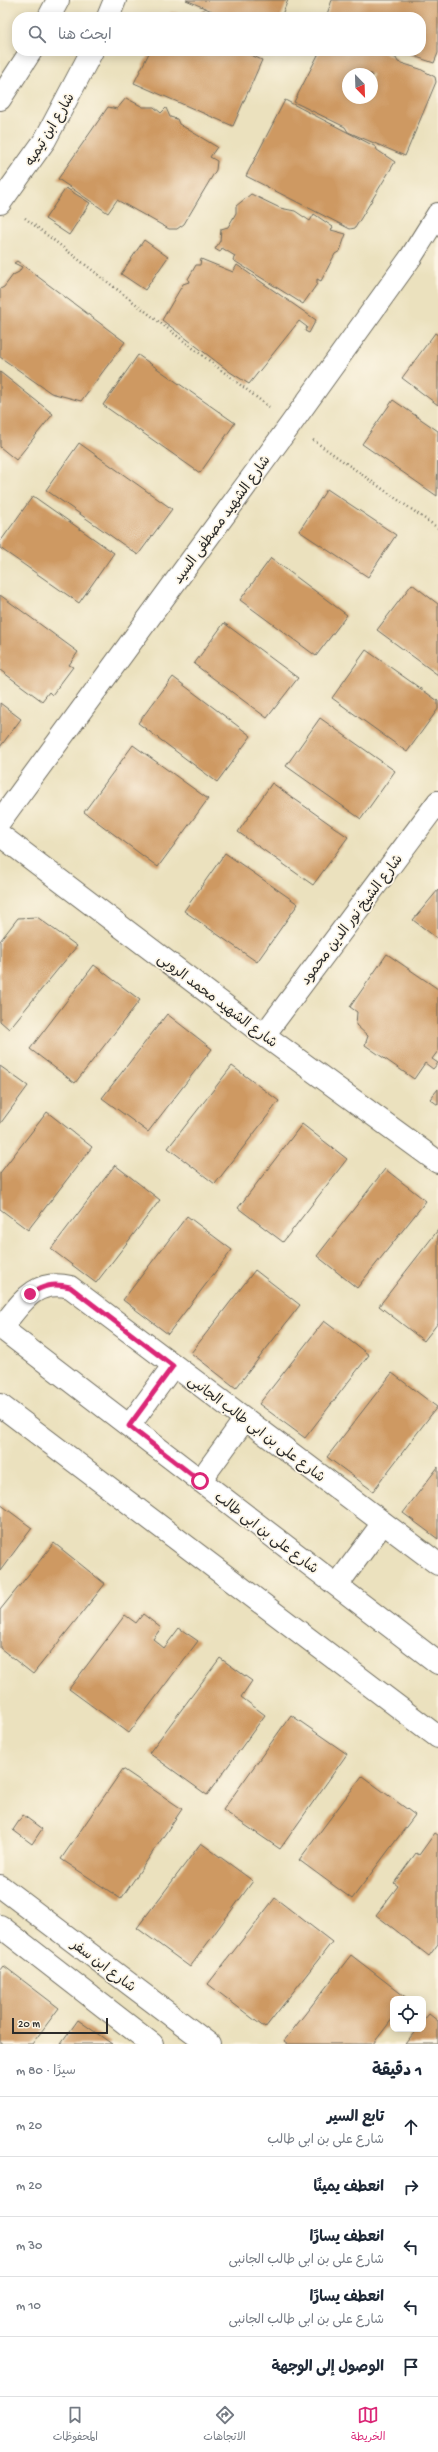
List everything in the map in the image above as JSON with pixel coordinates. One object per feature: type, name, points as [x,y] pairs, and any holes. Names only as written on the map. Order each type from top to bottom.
[{"type":"street","points":[[52,12],[58,0]]},
{"type":"street","points":[[110,12],[115,0]]},
{"type":"street","points":[[0,99],[28,56]]},
{"type":"street","name":"شارع ابن تيميه","points":[[1,202],[45,140],[89,56]]},
{"type":"street","name":"شارع الشهيد مصطفى السيد","points":[[0,821],[291,424],[411,257],[438,214]]},
{"type":"street","name":"شارع الشيخ نور الدين محمود","points":[[264,1036],[438,802]]},
{"type":"street","name":"شارع الشهيد محمد الروبى","points":[[0,835],[264,1036],[438,1162]]},
{"type":"street","name":"شارع على بن ابى طالب الجانبى","points":[[1,1328],[30,1294],[43,1286],[57,1284],[70,1287],[438,1564]]},
{"type":"street","name":"شارع على بن ابى طالب","points":[[1,1328],[438,1663]]},
{"type":"street","points":[[129,1426],[173,1366]]},
{"type":"street","points":[[0,1405],[438,1737]]},
{"type":"street","points":[[200,1481],[245,1419]]},
{"type":"street","points":[[337,1585],[383,1523]]},
{"type":"street","name":"شارع ابن سفر","points":[[0,1886],[209,2044]]},
{"type":"street","points":[[0,1926],[152,2044]]},
{"type":"path","points":[[1,202],[291,424],[438,528]]},
{"type":"building","points":[[186,0],[288,0],[283,12],[214,12]]},
{"type":"building","points":[[332,0],[438,0],[438,53],[434,63],[414,56],[426,56],[426,12],[328,12]]},
{"type":"building","points":[[148,56],[253,56],[262,60],[233,126],[134,83]]},
{"type":"building","points":[[317,56],[391,56],[396,58],[398,62],[420,69],[435,77],[436,82],[405,156],[348,132],[345,127],[294,102]]},
{"type":"building","points":[[126,98],[143,107],[154,107],[161,113],[166,108],[170,117],[177,119],[179,124],[217,147],[210,157],[217,161],[216,170],[184,224],[177,229],[169,229],[117,200],[108,213],[58,179],[108,107],[117,109]]},
{"type":"building","points":[[285,100],[376,147],[377,150],[395,162],[355,228],[350,229],[246,176]]},
{"type":"building","points":[[66,188],[90,203],[69,235],[45,219]]},
{"type":"building","points":[[251,194],[280,208],[295,211],[310,221],[314,214],[333,227],[331,230],[346,234],[340,251],[335,254],[321,281],[317,279],[317,284],[303,304],[233,260],[235,256],[222,248],[220,252],[215,249],[220,241],[221,229],[228,227],[236,213],[236,206]]},
{"type":"building","points":[[144,240],[168,257],[145,290],[121,274]]},
{"type":"building","points":[[201,259],[233,272],[237,265],[316,320],[309,333],[305,331],[307,327],[299,321],[249,384],[230,372],[162,320],[183,284],[189,282],[188,279],[196,265],[200,265]]},
{"type":"building","points":[[17,261],[125,342],[81,401],[51,393],[0,357],[0,289],[4,287],[13,275],[19,272],[22,267],[14,263]]},
{"type":"building","points":[[435,333],[438,335],[438,405],[402,378]]},
{"type":"building","points":[[138,355],[235,423],[200,473],[103,405]]},
{"type":"building","points":[[0,372],[53,414],[16,460],[0,447]]},
{"type":"building","points":[[393,400],[438,431],[437,496],[362,444]]},
{"type":"building","points":[[79,443],[172,509],[138,555],[46,490]]},
{"type":"building","points":[[327,489],[396,535],[368,577],[299,531]]},
{"type":"building","points":[[33,496],[114,553],[79,603],[0,548],[0,542]]},
{"type":"building","points":[[271,558],[347,615],[316,656],[240,600]]},
{"type":"building","points":[[412,584],[438,604],[438,675],[377,630]]},
{"type":"building","points":[[0,595],[78,652],[69,665],[73,667],[52,695],[49,692],[42,701],[0,670]]},
{"type":"building","points":[[224,623],[298,678],[267,718],[194,664]]},
{"type":"building","points":[[366,650],[438,701],[438,709],[407,752],[332,698]]},
{"type":"building","points":[[173,677],[251,736],[217,782],[138,723]]},
{"type":"building","points":[[0,703],[21,719],[0,747]]},
{"type":"building","points":[[320,718],[395,771],[361,819],[286,766]]},
{"type":"building","points":[[133,745],[208,799],[158,867],[84,812]]},
{"type":"building","points":[[272,783],[348,837],[313,885],[238,832]]},
{"type":"building","points":[[225,853],[298,904],[257,962],[184,911]]},
{"type":"building","points":[[438,890],[438,939],[413,920]]},
{"type":"building","points":[[37,917],[77,946],[9,1029],[0,1021],[0,941],[18,918]]},
{"type":"building","points":[[387,954],[438,989],[438,1051],[432,1059],[438,1063],[433,1069],[425,1063],[414,1079],[365,1045],[368,1036],[356,1025],[357,1012],[350,1007]]},
{"type":"building","points":[[94,965],[140,1000],[75,1083],[30,1049]]},
{"type":"building","points":[[167,1014],[212,1049],[148,1132],[102,1098]]},
{"type":"building","points":[[0,1066],[28,1086],[0,1124]]},
{"type":"building","points":[[232,1066],[279,1101],[215,1184],[168,1148]]},
{"type":"building","points":[[438,1089],[438,1105],[430,1099]]},
{"type":"building","points":[[47,1112],[92,1147],[28,1230],[0,1209],[0,1173]]},
{"type":"building","points":[[302,1124],[347,1159],[283,1242],[238,1208]]},
{"type":"building","points":[[115,1165],[160,1200],[96,1283],[51,1249]]},
{"type":"building","points":[[385,1169],[426,1201],[357,1288],[317,1256]]},
{"type":"building","points":[[187,1216],[232,1250],[168,1334],[123,1300]]},
{"type":"building","points":[[438,1230],[438,1323],[424,1341],[379,1306]]},
{"type":"building","points":[[255,1270],[300,1305],[236,1388],[191,1353]]},
{"type":"building","points":[[324,1321],[369,1355],[305,1438],[259,1404]]},
{"type":"building","points":[[392,1373],[437,1407],[373,1491],[327,1457]]},
{"type":"building","points":[[438,1467],[438,1539],[403,1513]]},
{"type":"building","points":[[0,1504],[32,1528],[0,1571]]},
{"type":"building","points":[[54,1543],[105,1584],[33,1674],[0,1648],[0,1610]]},
{"type":"building","points":[[143,1614],[161,1628],[153,1639],[164,1648],[179,1628],[198,1641],[129,1733],[69,1689],[125,1615],[136,1623]]},
{"type":"building","points":[[220,1658],[252,1681],[241,1697],[265,1715],[207,1795],[149,1753]]},
{"type":"building","points":[[291,1715],[347,1754],[280,1849],[223,1810]]},
{"type":"building","points":[[123,1769],[182,1809],[121,1899],[61,1859]]},
{"type":"building","points":[[362,1776],[415,1815],[352,1899],[299,1860]]},
{"type":"building","points":[[23,1815],[42,1829],[32,1844],[13,1830]]},
{"type":"building","points":[[435,1833],[438,1835],[438,1944],[429,1956],[376,1915],[398,1886],[394,1883],[416,1853],[419,1855]]},
{"type":"building","points":[[201,1843],[253,1881],[190,1967],[137,1928]]},
{"type":"building","points":[[275,1898],[332,1942],[265,2028],[208,1984]]},
{"type":"building","points":[[351,1955],[404,1996],[390,1996],[390,2022],[373,2044],[288,2044],[284,2041]]},
{"type":"building","points":[[4,1966],[59,2008],[32,2044],[0,2044],[0,1971]]},
{"type":"building","points":[[429,2014],[438,2021],[438,2044],[405,2044],[415,2032],[426,2032],[426,2018]]},
{"type":"building","points":[[78,2020],[112,2044],[61,2044]]},
{"type":"route","points":[[30,1294],[43,1286],[57,1284],[70,1287],[173,1366],[129,1426],[200,1481]]}]
